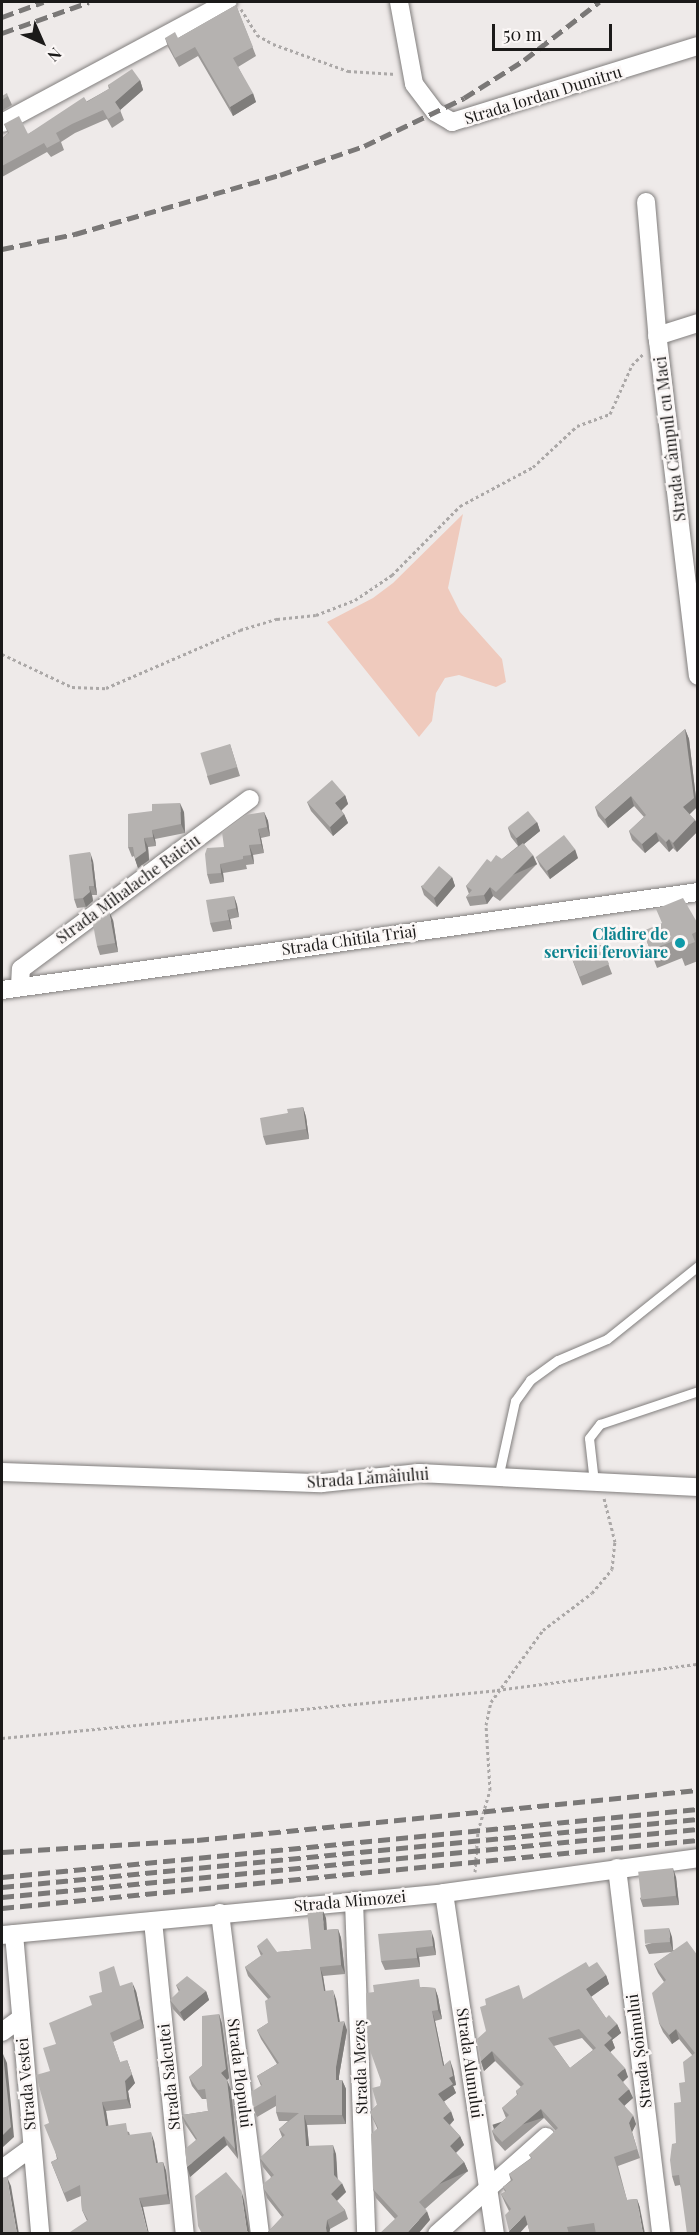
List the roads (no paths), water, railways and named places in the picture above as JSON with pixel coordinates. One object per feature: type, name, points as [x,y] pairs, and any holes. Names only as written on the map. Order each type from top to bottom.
[{"type":"street","points":[[2,123],[228,2]]},
{"type":"street","name":"Strada Iordan Dumitru","points":[[399,2],[409,74],[435,112],[444,120],[461,122],[698,46]]},
{"type":"street","name":"Strada Câmpul cu Maci","points":[[646,202],[658,338],[698,676]]},
{"type":"street","points":[[658,338],[698,322]]},
{"type":"street","name":"Strada Mihalache Raiciu","points":[[20,986],[21,969],[250,800]]},
{"type":"street","name":"Strada Chitila Triaj","points":[[2,990],[698,892]]},
{"type":"street","name":"Strada Lămâiului","points":[[2,1472],[297,1483],[419,1473],[595,1485],[698,1487]]},
{"type":"street","name":"Strada Mimozei","points":[[8,1934],[444,1893],[698,1858]]},
{"type":"street","name":"Strada Șoimului","points":[[617,1869],[662,2234]]},
{"type":"street","name":"Strada Alunului","points":[[444,1893],[495,2234]]},
{"type":"street","name":"Strada Mezeș","points":[[354,1901],[366,2234]]},
{"type":"street","name":"Strada Plopului","points":[[220,1913],[260,2234]]},
{"type":"street","name":"Strada Salcutei","points":[[153,1921],[185,2234]]},
{"type":"street","name":"Strada Vestei","points":[[8,1934],[20,2019],[40,2234]]},
{"type":"street","points":[[2,2031],[20,2019]]},
{"type":"street","points":[[437,2234],[546,2137]]},
{"type":"street","points":[[2,2169],[32,2148]]},
{"type":"lane","points":[[498,1478],[515,1401],[530,1380],[558,1360],[607,1339],[698,1266]]},
{"type":"lane","points":[[595,1485],[588,1447],[592,1430],[610,1419],[698,1390]]},
{"type":"railway","points":[[2,17],[43,2]]},
{"type":"railway","points":[[2,33],[89,2]]},
{"type":"railway","points":[[2,249],[75,234],[280,175],[364,146],[464,98],[524,60],[599,2]]},
{"type":"railway","points":[[2,1852],[197,1840],[698,1790]]},
{"type":"railway","points":[[2,1877],[698,1809]]},
{"type":"railway","points":[[2,1887],[698,1819]]},
{"type":"railway","points":[[2,1897],[698,1829]]},
{"type":"railway","points":[[2,1908],[698,1840]]},
{"type":"place","name":"Clădire de servicii feroviare","points":[[680,943]]}]
